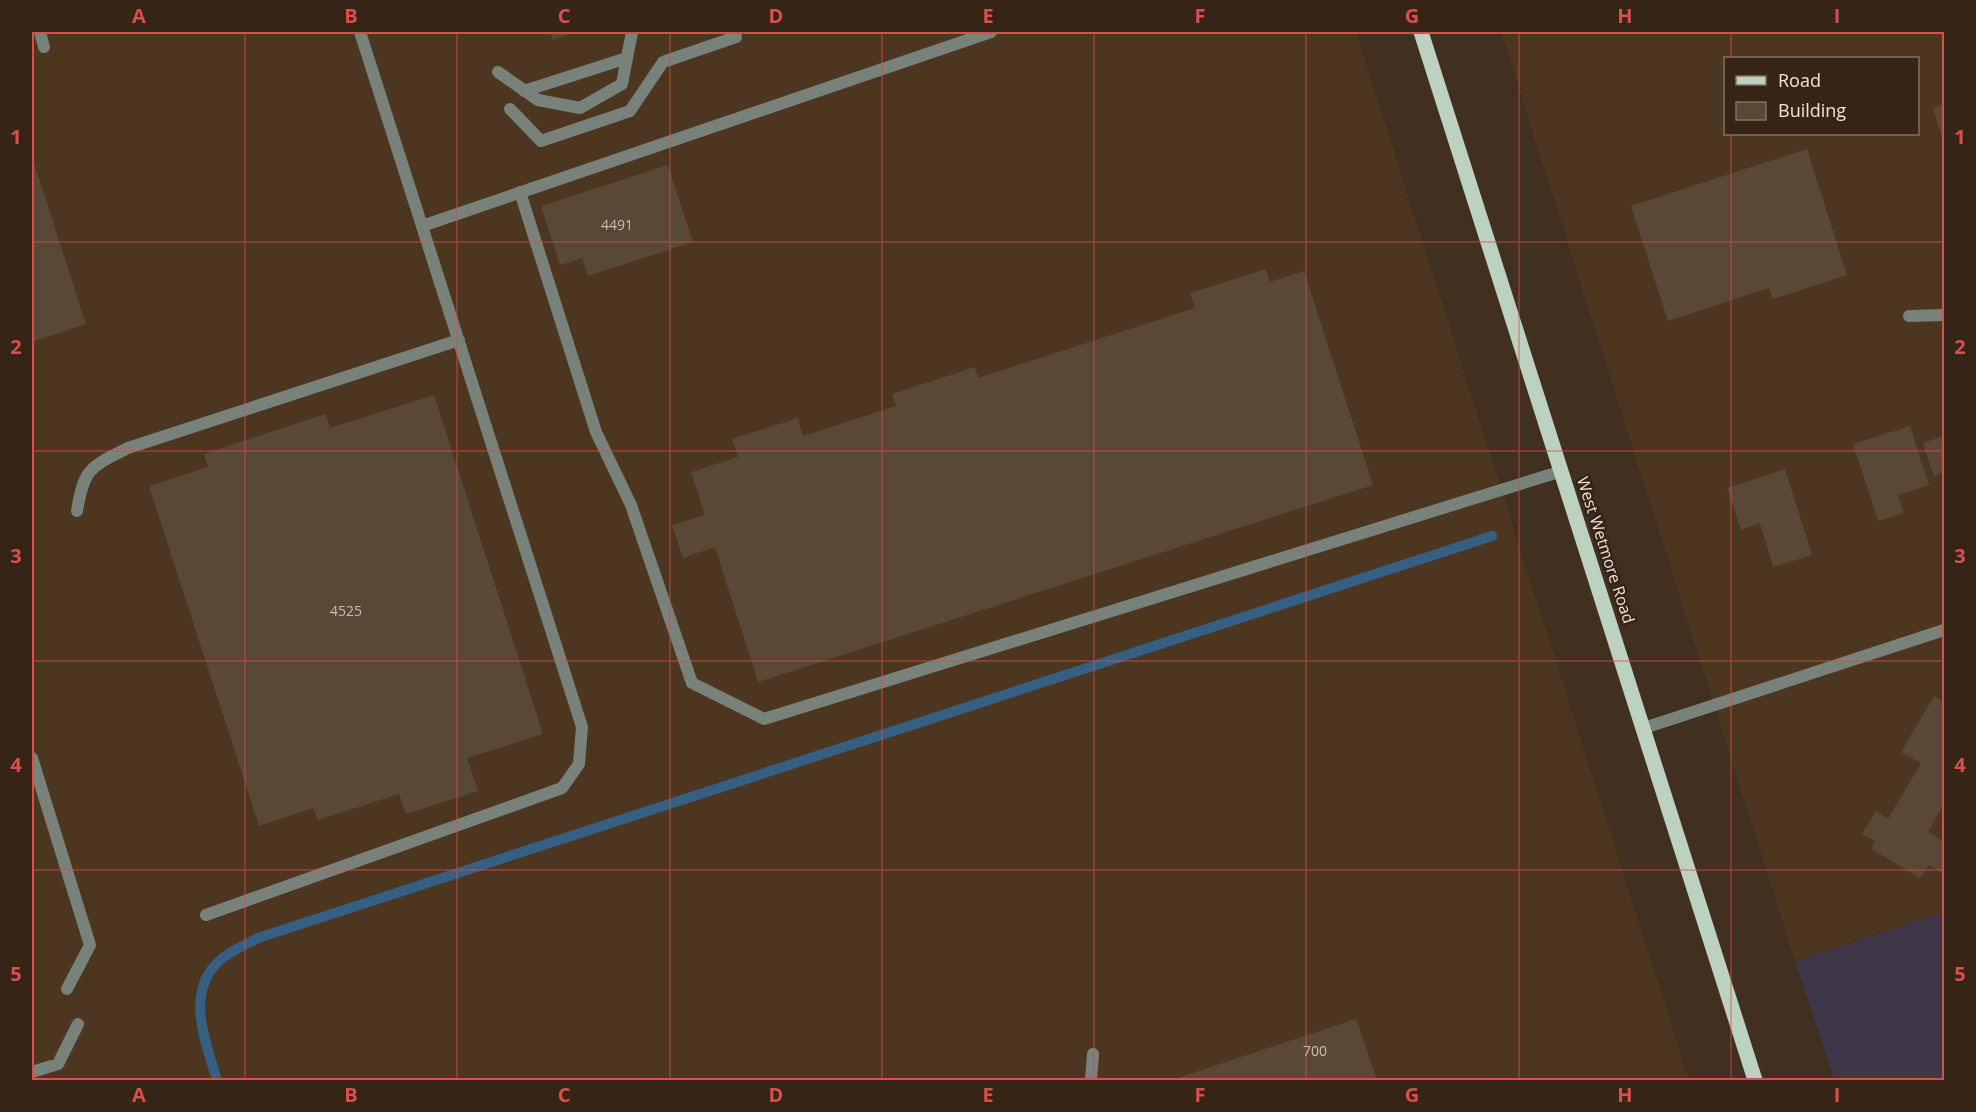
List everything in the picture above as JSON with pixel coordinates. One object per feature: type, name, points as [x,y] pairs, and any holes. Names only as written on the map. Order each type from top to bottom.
[{"type":"main road","name":"West Wetmore Road","points":[[1421,32],[1755,1080]]},
{"type":"lane","points":[[40,32],[44,47]]},
{"type":"lane","points":[[206,915],[562,788],[579,764],[582,727],[360,32]]},
{"type":"lane","points":[[498,72],[538,100],[580,108],[622,84],[632,32]]},
{"type":"lane","points":[[422,226],[991,32]]},
{"type":"lane","points":[[510,109],[541,141],[630,111],[663,62],[736,37]]},
{"type":"lane","points":[[524,91],[627,58]]},
{"type":"lane","points":[[520,192],[596,432],[631,505],[692,683],[764,719],[1562,471]]},
{"type":"lane","points":[[1909,316],[1944,315]]},
{"type":"lane","points":[[77,511],[81,482],[95,464],[128,448],[459,340]]},
{"type":"lane","points":[[1644,728],[1944,630]]},
{"type":"lane","points":[[32,758],[90,945],[68,989]]},
{"type":"lane","points":[[32,1072],[58,1064],[78,1024]]},
{"type":"lane","points":[[1091,1080],[1093,1054]]},
{"type":"shaded area","points":[[32,32],[1356,32],[1689,1080],[32,1080]]},
{"type":"shaded area","points":[[1501,32],[1944,32],[1944,912],[1795,961]]},
{"type":"shaded area","points":[[1944,912],[1944,1080],[1834,1080],[1795,961]]},
{"type":"building","points":[[550,32],[577,32],[553,40]]},
{"type":"building","points":[[1944,104],[1944,144],[1933,108]]},
{"type":"building","points":[[1807,149],[1847,275],[1773,299],[1769,288],[1668,321],[1631,206]]},
{"type":"building","points":[[32,157],[86,324],[32,342]]},
{"type":"building","points":[[668,165],[693,242],[588,276],[582,258],[560,265],[541,206]]},
{"type":"building","points":[[1266,269],[1270,282],[1304,271],[1373,485],[758,682],[715,547],[683,558],[672,525],[705,515],[691,472],[738,457],[732,439],[798,418],[803,436],[896,406],[892,394],[975,367],[978,378],[1195,308],[1190,293]]},
{"type":"building","points":[[434,395],[543,734],[467,758],[478,791],[406,814],[399,794],[318,820],[313,808],[259,826],[149,486],[208,467],[204,454],[325,414],[330,428]]},
{"type":"building","points":[[1910,426],[1929,485],[1898,495],[1904,513],[1878,521],[1853,444]]},
{"type":"building","points":[[1944,436],[1944,472],[1934,476],[1923,443]]},
{"type":"building","points":[[1785,469],[1812,555],[1773,567],[1760,523],[1741,530],[1727,488]]},
{"type":"building","points":[[1934,696],[1944,702],[1944,804],[1928,832],[1944,842],[1944,874],[1929,865],[1920,878],[1871,849],[1875,841],[1862,834],[1876,811],[1888,819],[1921,763],[1901,752]]},
{"type":"building","points":[[1356,1019],[1377,1080],[1172,1080]]},
{"type":"waterway","points":[[217,1080],[201,1019],[202,989],[208,975],[222,958],[258,938],[1492,536]]}]
